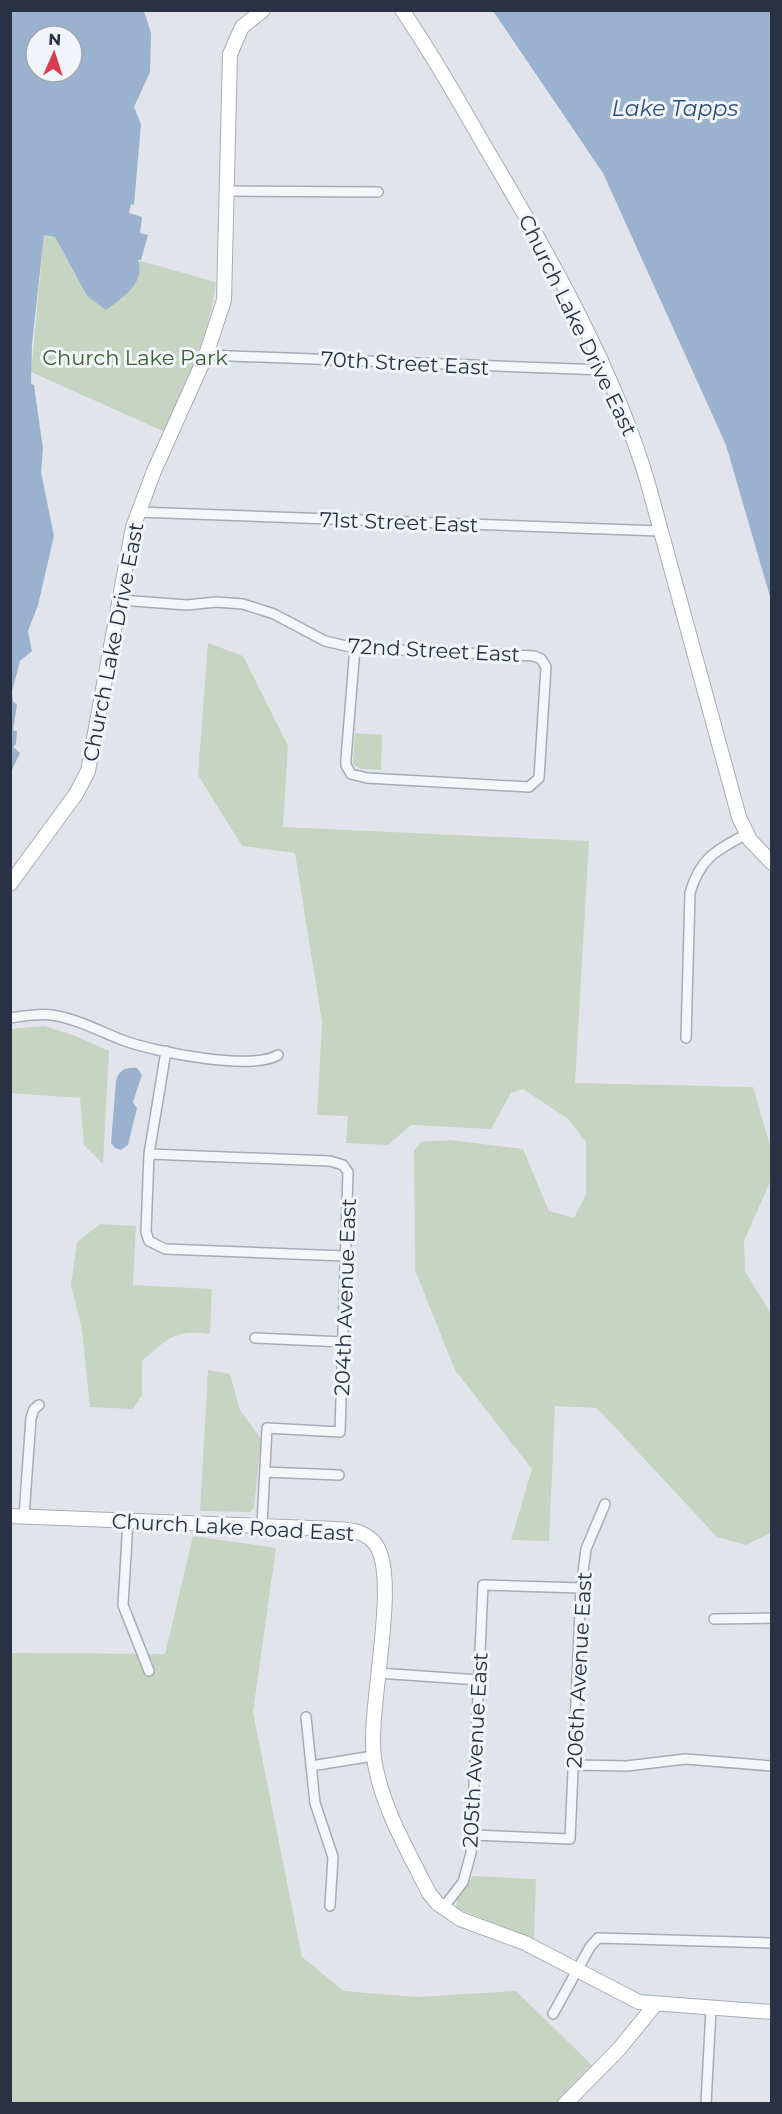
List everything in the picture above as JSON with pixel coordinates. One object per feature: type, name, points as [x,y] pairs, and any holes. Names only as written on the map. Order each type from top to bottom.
[{"type":"street","name":"Church Lake Drive East","points":[[10,884],[76,794],[88,771],[138,512],[206,355],[224,300],[230,54],[242,27],[263,10]]},
{"type":"street","name":"Church Lake Drive East","points":[[402,10],[525,214],[604,370],[633,436],[739,817],[747,834],[771,863]]},
{"type":"street","points":[[228,191],[378,192]]},
{"type":"street","name":"70th Street East","points":[[206,355],[604,370]]},
{"type":"street","name":"71st Street East","points":[[138,512],[660,531]]},
{"type":"street","name":"72nd Street East","points":[[120,600],[187,605],[216,602],[243,604],[274,614],[325,641],[355,648],[534,656],[541,659],[546,667],[542,768],[536,782],[529,787],[367,778],[351,774],[346,765],[346,759],[355,648]]},
{"type":"street","points":[[686,1038],[690,893],[693,882],[708,857],[747,834]]},
{"type":"street","points":[[10,1018],[38,1014],[60,1017],[127,1042],[223,1060],[260,1062],[278,1055]]},
{"type":"street","points":[[166,1051],[149,1154],[146,1232],[149,1241],[165,1249],[345,1256]]},
{"type":"street","name":"204th Avenue East","points":[[149,1154],[330,1161],[342,1165],[349,1178],[340,1432],[267,1428],[265,1472]]},
{"type":"street","points":[[255,1338],[344,1342]]},
{"type":"street","points":[[17,1516],[31,1418],[34,1409],[39,1405]]},
{"type":"street","points":[[262,1525],[265,1472],[339,1475]]},
{"type":"street","name":"206th Avenue East","points":[[472,1835],[570,1839],[581,1587],[586,1549],[605,1504]]},
{"type":"street","name":"Church Lake Road East","points":[[17,1516],[355,1530],[368,1536],[376,1544],[381,1557],[384,1604],[372,1732],[374,1756],[380,1787],[429,1893],[443,1908],[460,1919],[525,1943],[639,2002],[771,2012]]},
{"type":"street","points":[[128,1521],[123,1605],[149,1671]]},
{"type":"street","name":"205th Avenue East","points":[[443,1908],[466,1874],[472,1835],[483,1585],[581,1587]]},
{"type":"street","points":[[714,1619],[771,1618]]},
{"type":"street","points":[[378,1673],[479,1680]]},
{"type":"street","points":[[306,1717],[315,1803],[333,1857],[330,1906]]},
{"type":"street","points":[[311,1766],[374,1756]]},
{"type":"street","points":[[573,1765],[627,1766],[685,1759],[771,1766]]},
{"type":"street","points":[[554,2014],[598,1938],[771,1943]]},
{"type":"street","points":[[566,2103],[619,2049],[655,2005]]},
{"type":"street","points":[[706,2103],[711,2009]]},
{"type":"green space","name":"Church Lake Park","points":[[44,235],[55,237],[87,296],[137,260],[216,282],[202,340],[165,432],[31,372]]},
{"type":"green space","points":[[208,643],[243,656],[288,746],[283,827],[589,841],[575,1083],[753,1087],[772,1152],[770,1182],[744,1241],[745,1271],[771,1314],[771,1533],[746,1545],[717,1537],[597,1408],[555,1406],[549,1541],[511,1540],[532,1469],[455,1370],[415,1270],[414,1151],[421,1142],[450,1140],[523,1149],[549,1211],[574,1218],[586,1194],[586,1142],[568,1119],[523,1089],[511,1093],[491,1129],[411,1125],[388,1145],[346,1143],[348,1116],[317,1115],[322,1022],[295,853],[242,846],[198,775]]},
{"type":"green space","points":[[355,733],[382,735],[381,770],[361,769],[353,764]]},
{"type":"green space","points":[[44,1026],[73,1035],[109,1051],[103,1164],[84,1145],[80,1098],[11,1093],[11,1029]]},
{"type":"green space","points":[[100,1224],[136,1226],[133,1285],[212,1289],[210,1334],[188,1333],[172,1337],[142,1361],[142,1395],[133,1409],[90,1407],[82,1330],[71,1285],[77,1242]]},
{"type":"green space","points":[[208,1370],[230,1374],[240,1410],[261,1439],[254,1508],[250,1512],[200,1511]]},
{"type":"green space","points":[[193,1536],[276,1548],[253,1712],[302,1957],[344,1991],[417,1997],[516,1991],[598,2071],[557,2103],[11,2104],[11,1653],[165,1654]]},
{"type":"green space","points":[[473,1876],[536,1879],[534,1939],[456,1908],[457,1899]]},
{"type":"water","points":[[11,10],[144,11],[151,33],[150,72],[134,107],[141,124],[134,205],[131,204],[129,213],[142,217],[140,233],[148,235],[141,260],[138,260],[140,268],[136,283],[106,310],[87,296],[55,237],[44,235],[32,344],[31,384],[34,385],[43,449],[41,472],[54,536],[38,605],[28,631],[32,651],[20,661],[12,692],[13,701],[17,705],[13,730],[17,731],[16,744],[13,747],[20,753],[11,772]]},
{"type":"water","name":"Lake Tapps","points":[[493,11],[771,11],[771,600],[726,445],[603,173]]},
{"type":"water","points":[[137,1068],[142,1075],[133,1102],[137,1108],[128,1145],[121,1150],[115,1148],[111,1143],[116,1081],[123,1070]]}]
